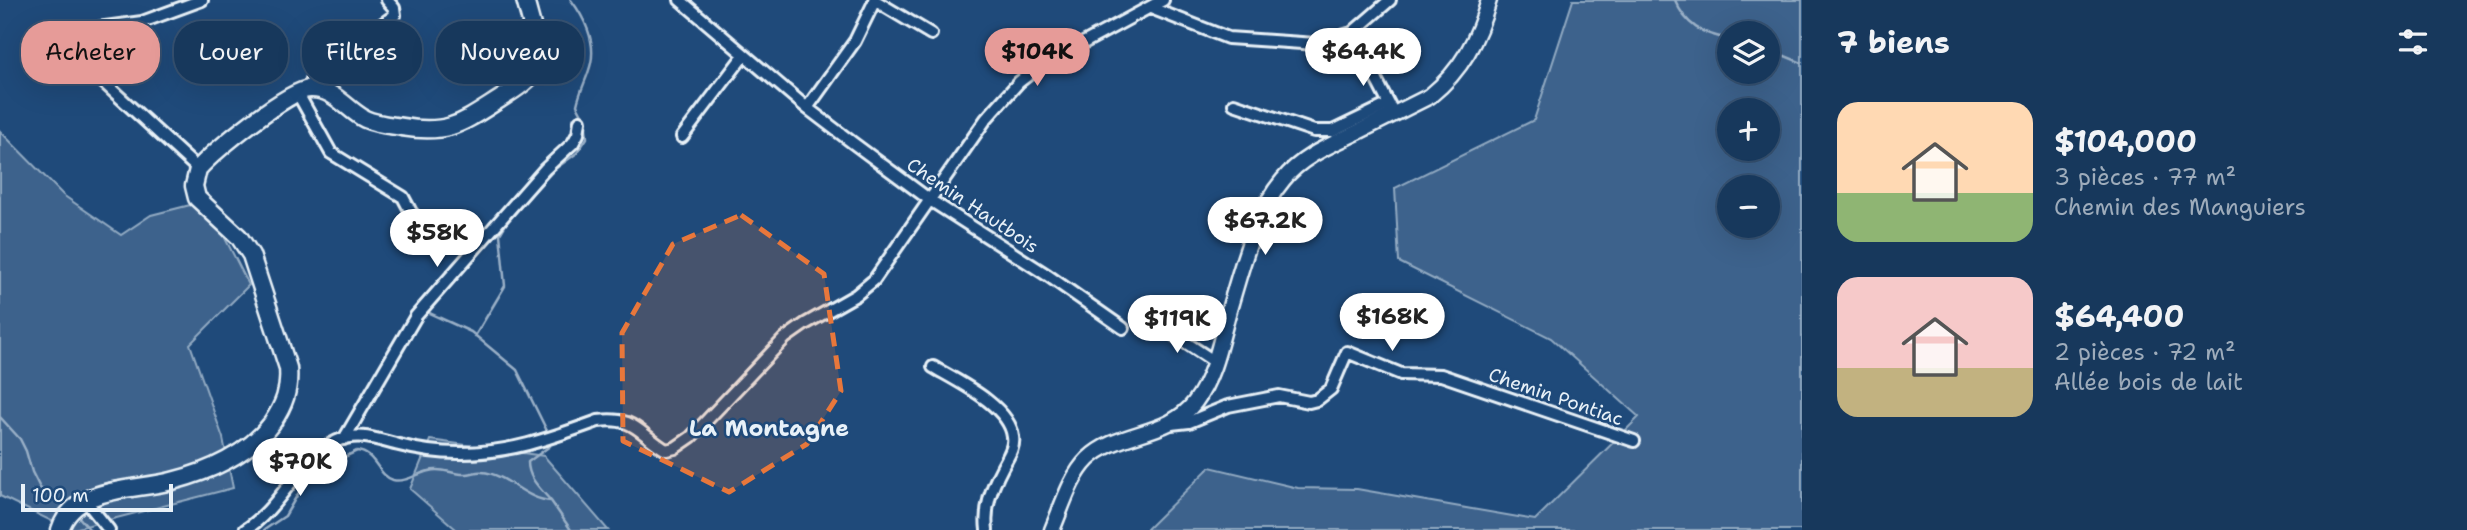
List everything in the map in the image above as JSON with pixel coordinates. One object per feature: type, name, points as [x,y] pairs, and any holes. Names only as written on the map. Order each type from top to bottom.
[{"type":"main road","points":[[72,513],[101,494],[172,481],[220,464],[258,439],[274,420],[285,400],[289,384],[288,368],[251,255],[239,237],[197,198],[194,186],[198,169],[285,98],[303,90],[324,90],[357,114],[379,124],[436,131],[465,121],[520,86],[537,68],[538,54],[525,0]]},
{"type":"street","points":[[198,169],[100,79],[75,50],[73,38],[83,30],[142,22],[202,0]]},
{"type":"street","points":[[387,0],[394,8],[395,15],[373,31],[365,68],[354,71],[333,61],[324,61],[316,66],[303,90],[331,153],[403,197],[413,215],[436,241]]},
{"type":"street","name":"Chemin Hautbois","points":[[680,0],[807,108],[930,200],[1047,275],[1123,328]]},
{"type":"street","points":[[807,108],[855,41],[874,0],[930,34]]},
{"type":"street","points":[[245,530],[266,515],[315,457],[344,439],[371,436],[400,446],[440,453],[488,452],[528,446],[610,419],[630,423],[663,448],[675,448],[691,437],[785,338],[856,295],[874,280],[927,208],[986,119],[1019,82],[1037,68],[1163,0]]},
{"type":"street","points":[[1151,8],[1227,38],[1316,44],[1352,33],[1390,0]]},
{"type":"street","points":[[1234,104],[1323,132],[1333,131],[1430,96],[1460,67],[1472,47],[1489,0]]},
{"type":"street","points":[[1360,48],[1392,109]]},
{"type":"street","points":[[682,137],[744,55]]},
{"type":"street","points":[[1052,530],[1076,476],[1089,459],[1105,448],[1170,424],[1183,415],[1198,398],[1215,362],[1238,279],[1257,226],[1277,187],[1306,158],[1392,109]]},
{"type":"street","points":[[344,439],[416,316],[545,169],[573,143],[579,134],[580,121]]},
{"type":"street","points":[[1153,321],[1215,362]]},
{"type":"street","name":"Chemin Pontiac","points":[[1170,424],[1189,422],[1228,406],[1279,396],[1309,402],[1317,400],[1331,389],[1347,352],[1401,374],[1441,375],[1634,441]]},
{"type":"street","points":[[933,367],[976,393],[1000,412],[1011,429],[1012,449],[991,490],[986,509],[987,530]]},
{"type":"street","points":[[72,513],[109,530]]},
{"type":"highlighted area","points":[[741,215],[824,274],[841,391],[807,444],[729,492],[623,441],[622,333],[673,244]]},
{"type":"shaded area","points":[[1573,0],[1802,0],[1802,530],[1146,530],[1210,467],[1298,488],[1357,489],[1535,520],[1639,417],[1551,338],[1399,262],[1395,188],[1534,120]]},
{"type":"shaded area","points":[[0,131],[63,195],[121,235],[151,215],[206,201],[249,285],[190,344],[223,438],[233,488],[70,530],[0,496]]},
{"type":"shaded area","points":[[430,440],[544,456],[608,530],[457,530],[410,489]]},
{"type":"waterway","points":[[475,336],[505,286],[500,234],[510,217],[555,169],[577,153],[587,138],[585,120],[577,105],[591,63],[592,46],[584,22],[571,0]]},
{"type":"waterway","points":[[1675,0],[1690,22],[1703,31],[1717,36]]},
{"type":"waterway","points":[[1780,54],[1802,63]]},
{"type":"waterway","points":[[427,312],[471,332],[517,370],[548,433]]},
{"type":"waterway","points":[[0,417],[20,439],[40,488],[67,506]]},
{"type":"waterway","points":[[550,446],[528,462],[533,479],[551,501]]},
{"type":"waterway","points":[[264,530],[285,516],[305,482],[317,470],[357,451],[373,460],[383,474],[393,480],[402,480],[434,470],[461,474],[480,472],[500,477],[533,496],[551,501],[571,530]]},
{"type":"waterway","points":[[77,515],[90,530]]},
{"type":"district","name":"La Montagne","points":[[769,428]]}]
